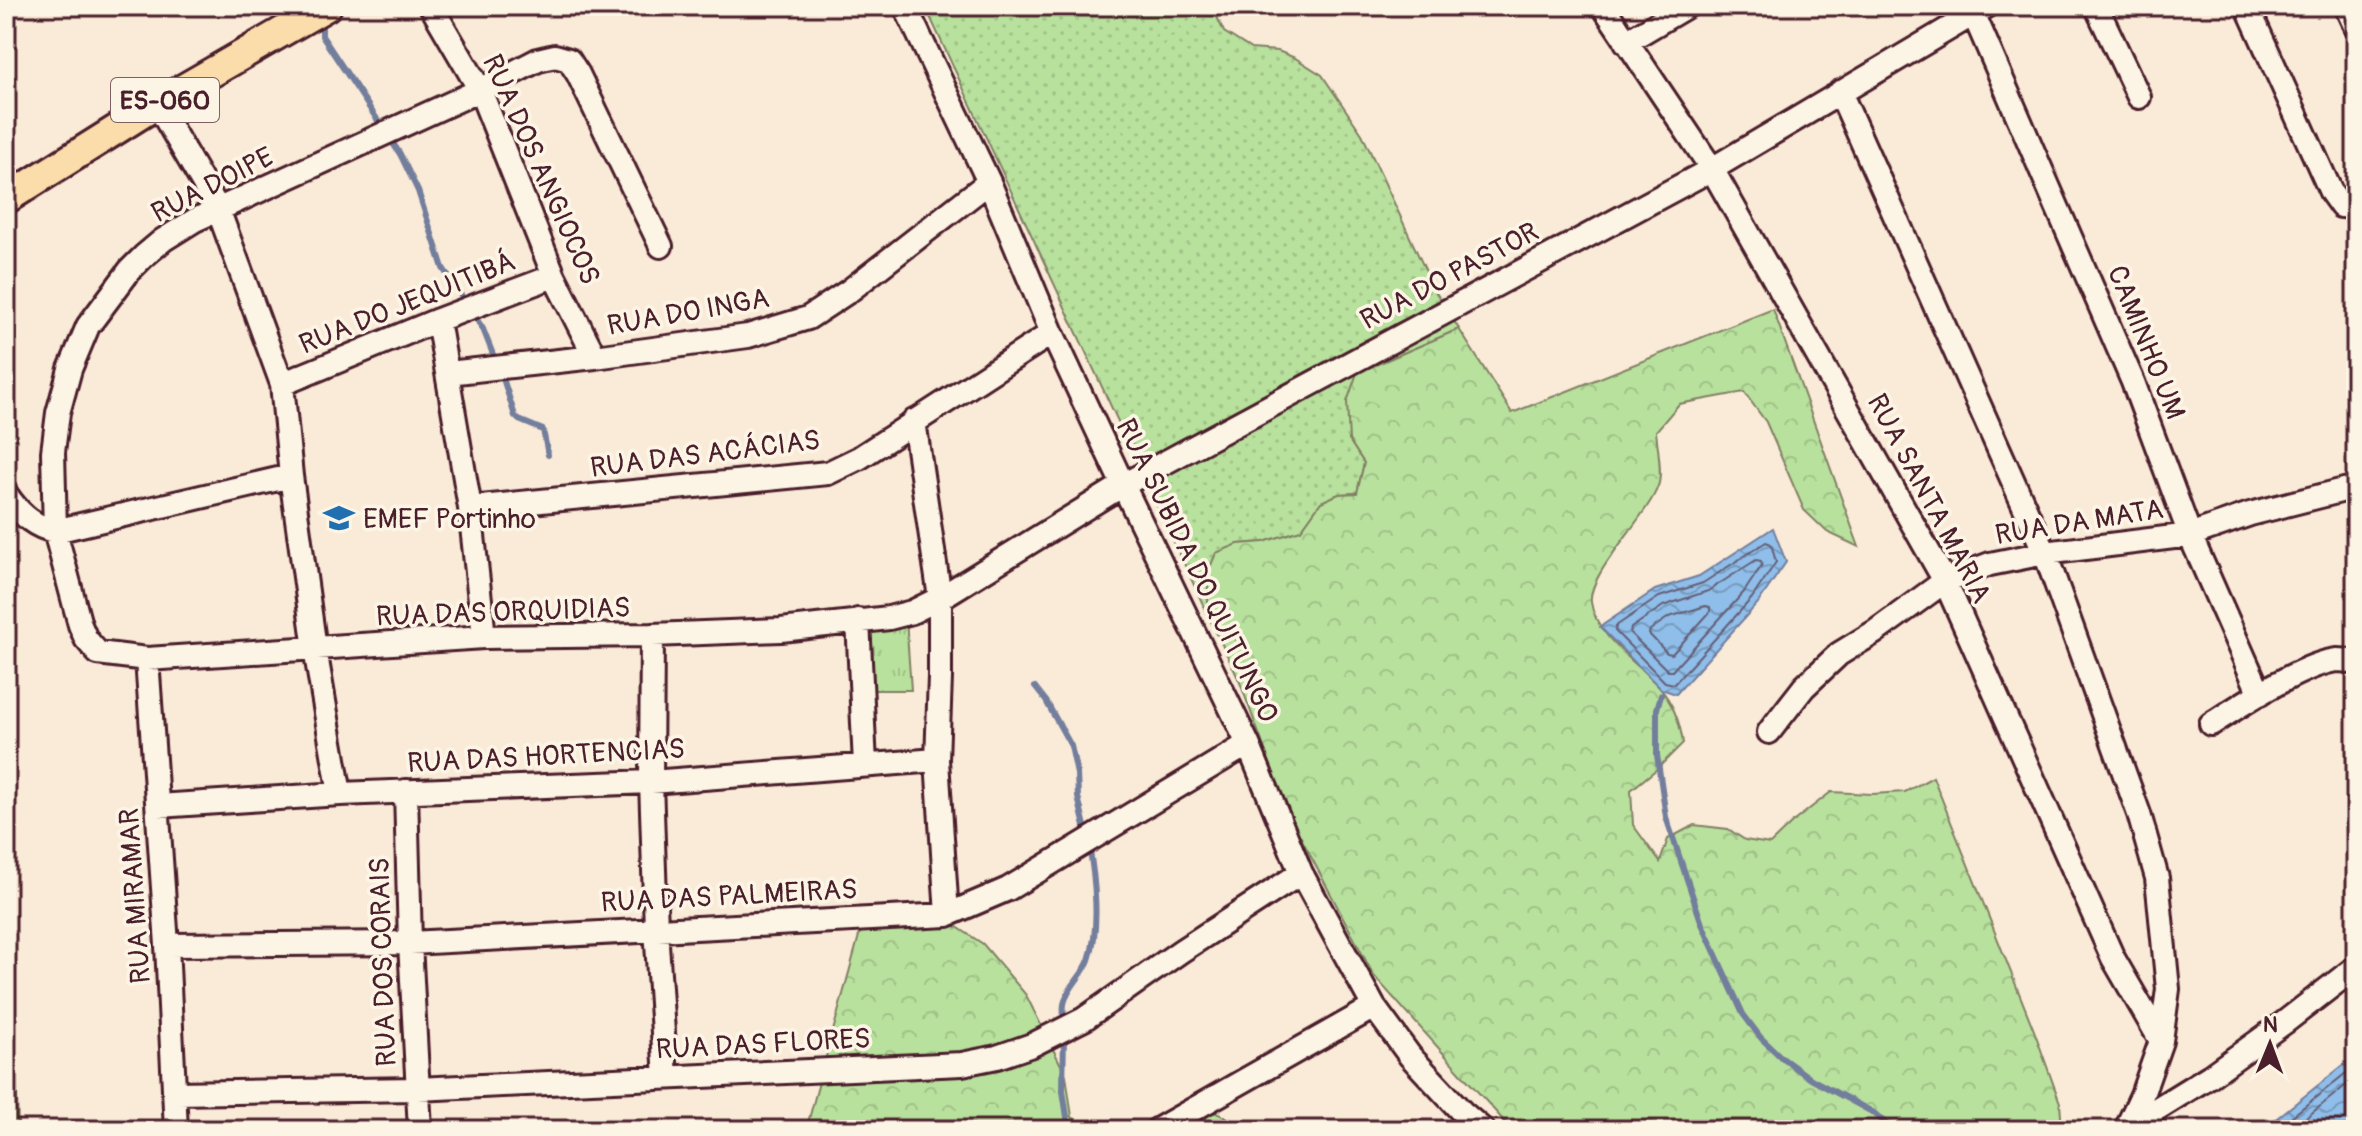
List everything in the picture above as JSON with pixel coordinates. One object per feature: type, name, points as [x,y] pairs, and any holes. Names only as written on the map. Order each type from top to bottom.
[{"type":"main road","name":"ES-060","points":[[6,199],[157,104],[327,6]]},
{"type":"street","name":"RUA DOS ANGIOCOS","points":[[431,6],[480,90],[554,276],[595,357]]},
{"type":"street","name":"RUA SUBIDA DO QUITUNGO","points":[[905,6],[989,182],[1052,333],[1248,744],[1301,873],[1374,1007],[1410,1056],[1483,1130]]},
{"type":"street","name":"RUA SANTA MARIA","points":[[1603,6],[1712,169],[1945,581],[2113,958],[2161,1041]]},
{"type":"street","points":[[1626,42],[1687,6]]},
{"type":"street","points":[[2096,6],[2139,97]]},
{"type":"street","points":[[2247,6],[2331,192],[2341,206],[2356,207]]},
{"type":"street","points":[[2346,6],[2356,28]]},
{"type":"street","name":"RUA DO PASTOR","points":[[940,598],[1123,485],[1712,169],[1981,11]]},
{"type":"street","name":"CAMINHO UM","points":[[1981,11],[2133,382],[2190,535],[2260,694]]},
{"type":"street","name":"RUA DOIPE","points":[[80,625],[55,531],[53,452],[58,413],[70,369],[88,326],[130,270],[163,240],[218,209],[480,90],[538,60],[555,56],[569,60],[578,74],[661,246]]},
{"type":"street","points":[[1840,92],[2045,553],[2135,801],[2157,878],[2168,989],[2161,1041],[2142,1095],[2124,1128]]},
{"type":"street","points":[[157,104],[218,209],[282,384],[291,476],[315,649],[340,794]]},
{"type":"street","name":"RUA DO INGA","points":[[448,373],[748,336],[808,318],[849,291],[989,182]]},
{"type":"street","name":"RUA DO JEQUITIBÁ","points":[[282,384],[554,276]]},
{"type":"street","points":[[438,320],[470,508],[484,637]]},
{"type":"street","name":"RUA DAS ACÁCIAS","points":[[470,508],[828,473],[859,458],[1052,333]]},
{"type":"street","points":[[914,421],[940,598],[937,760],[947,915]]},
{"type":"street","points":[[6,494],[17,510],[35,524],[55,531],[291,476]]},
{"type":"street","name":"RUA DA MATA","points":[[1769,732],[1804,687],[1839,654],[1945,581],[1990,564],[2045,553],[2190,535],[2250,514],[2356,487]]},
{"type":"street","name":"RUA DAS ORQUIDIAS","points":[[80,625],[86,639],[98,653],[147,659],[484,637],[781,630],[889,618],[912,612],[940,598]]},
{"type":"street","points":[[858,620],[865,765]]},
{"type":"street","points":[[652,635],[651,782],[656,929],[666,1077]]},
{"type":"street","name":"RUA MIRAMAR","points":[[147,659],[176,1130]]},
{"type":"street","points":[[2211,724],[2260,694],[2319,664],[2338,660],[2356,662]]},
{"type":"street","name":"RUA DAS PALMEIRAS","points":[[167,945],[410,943],[947,915],[1008,889],[1248,744]]},
{"type":"street","name":"RUA DAS HORTENCIAS","points":[[158,806],[340,794],[651,782],[937,760]]},
{"type":"street","name":"RUA DOS CORAIS","points":[[406,791],[420,1130]]},
{"type":"street","name":"RUA DAS FLORES","points":[[175,1093],[417,1089],[962,1064],[997,1057],[1032,1045],[1084,1019],[1301,873]]},
{"type":"street","points":[[2124,1128],[2210,1076],[2356,967]]},
{"type":"street","points":[[1157,1130],[1374,1007]]},
{"type":"green space","points":[[925,6],[1212,6],[1224,32],[1251,49],[1278,51],[1322,75],[1362,134],[1435,291],[1459,329],[1357,373],[1349,440],[1364,463],[1357,493],[1339,494],[1321,502],[1301,530],[1264,542],[1238,544],[1208,572],[1208,615]]},
{"type":"green space","points":[[1773,309],[1859,547],[1827,532],[1804,510],[1766,422],[1744,392],[1679,404],[1656,431],[1660,467],[1658,486],[1643,513],[1598,576],[1591,602],[1600,626],[1609,638],[1664,693],[1682,735],[1683,743],[1631,790],[1633,825],[1660,862],[1668,839],[1694,825],[1728,829],[1745,840],[1770,844],[1831,792],[1905,792],[1933,777],[2035,1033],[2060,1103],[2062,1130],[1512,1130],[1374,976],[1290,817],[1239,680],[1208,615],[1208,572],[1216,553],[1238,544],[1264,542],[1301,530],[1321,502],[1339,494],[1357,493],[1364,463],[1349,440],[1347,402],[1357,373],[1459,329],[1512,413]]},
{"type":"green space","points":[[906,618],[911,690],[871,690],[866,621]]},
{"type":"green space","points":[[861,919],[951,923],[983,944],[1026,995],[1066,1075],[1072,1117],[1092,1130],[806,1130]]},
{"type":"green space","points":[[6,942],[14,1002],[18,1130],[6,1130]]},
{"type":"green space","points":[[1194,1103],[1243,1125],[1247,1130],[1171,1130]]},
{"type":"water","points":[[1773,528],[1786,562],[1758,603],[1676,694],[1661,689],[1600,627],[1655,590],[1699,576]]},
{"type":"water","points":[[2356,1055],[2356,1130],[2262,1130]]},
{"type":"waterway","points":[[322,19],[322,36],[400,154],[418,191],[443,268],[483,329],[496,362]]},
{"type":"waterway","points":[[501,372],[515,416],[543,430],[548,455]]},
{"type":"waterway","points":[[1035,687],[1071,746],[1087,835]]},
{"type":"waterway","points":[[1661,695],[1657,709],[1657,755],[1666,817],[1702,924],[1743,1014],[1761,1038],[1782,1058],[1811,1079],[1874,1113],[1893,1130]]},
{"type":"waterway","points":[[1064,1023],[1066,998],[1089,960],[1094,934],[1095,888],[1089,846]]},
{"type":"waterway","points":[[1064,1034],[1063,1091],[1069,1130]]},
{"type":"place","name":"EMEF Portinho","points":[[339,518]]}]
